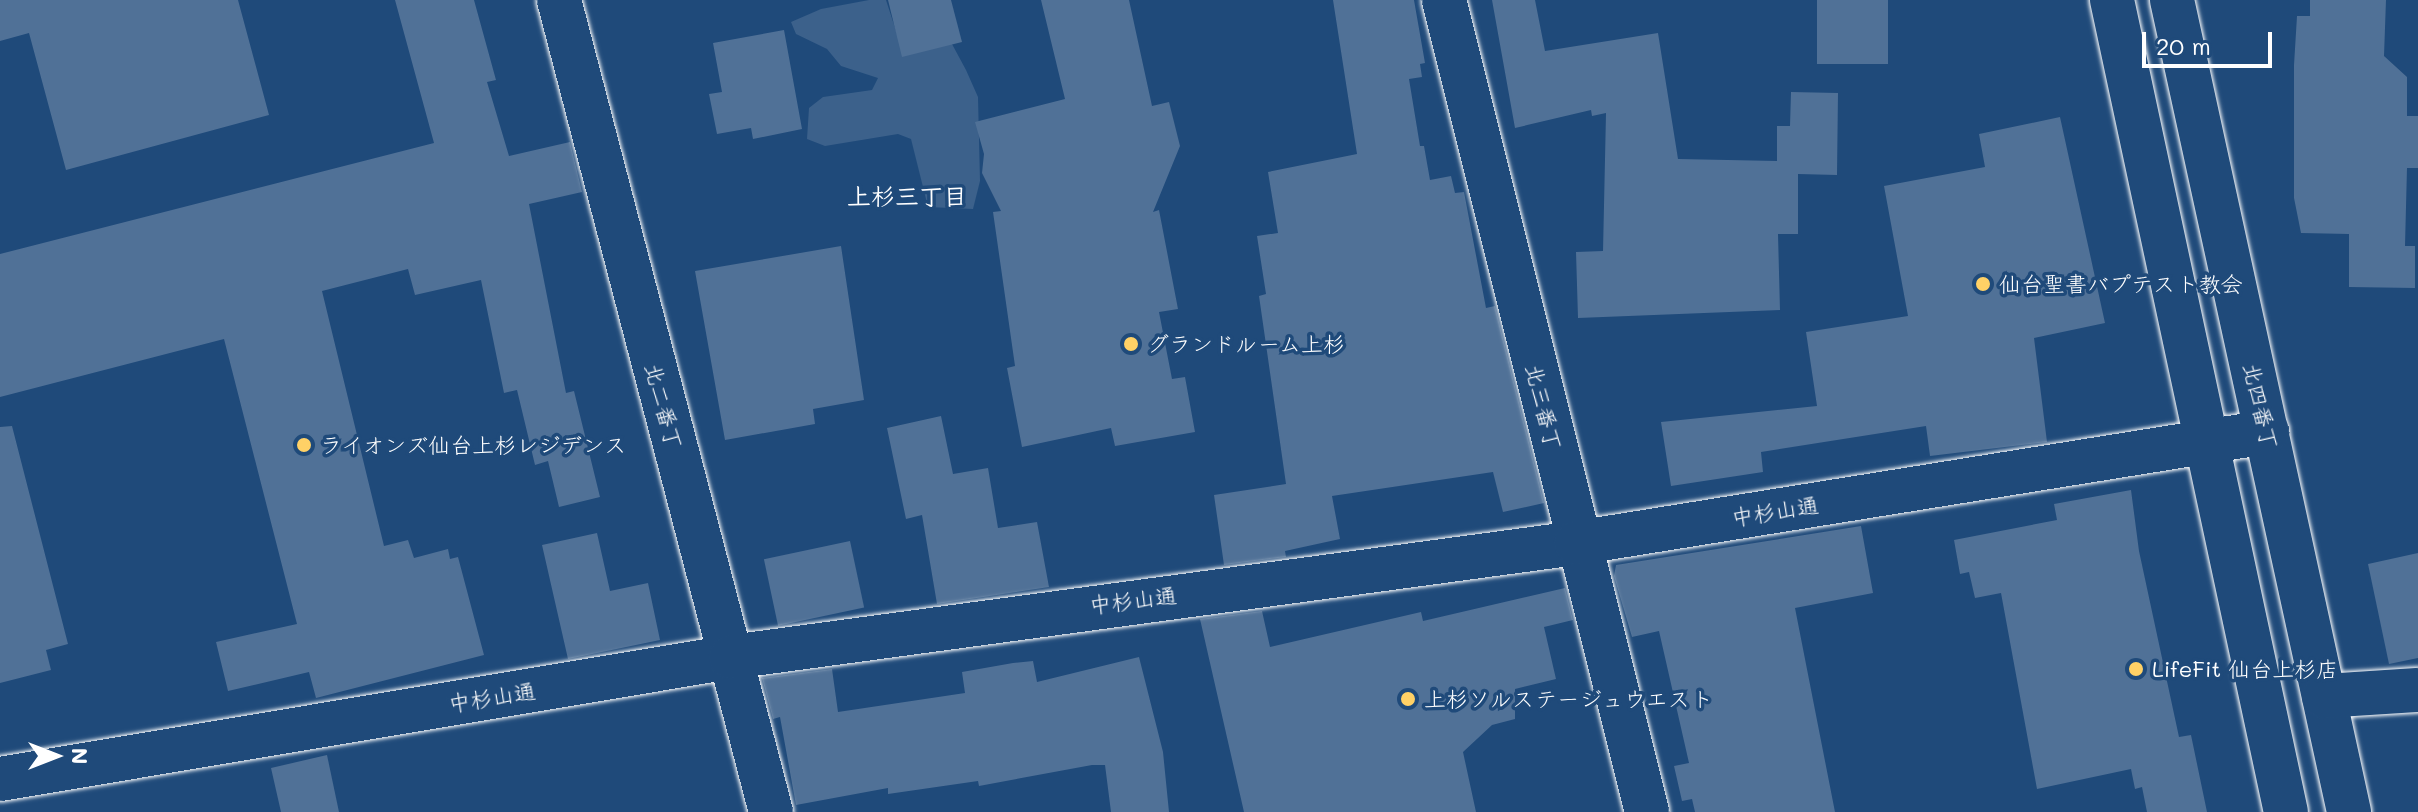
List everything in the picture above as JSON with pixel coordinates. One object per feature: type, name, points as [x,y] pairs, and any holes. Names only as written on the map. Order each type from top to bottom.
[{"type":"street","name":"北二番丁","points":[[559,0],[771,812]]},
{"type":"street","name":"北三番丁","points":[[1444,0],[1576,543],[1647,812]]},
{"type":"street","points":[[2112,0],[2286,812]]},
{"type":"street","name":"北四番丁","points":[[2172,0],[2349,812]]},
{"type":"street","name":"中杉山通","points":[[0,779],[731,657],[1576,543],[2267,432]]},
{"type":"street","points":[[2324,696],[2418,690]]},
{"type":"shaded area","points":[[886,0],[898,37],[952,44],[966,70],[978,97],[980,181],[973,209],[928,207],[911,139],[898,134],[825,146],[807,139],[809,108],[823,97],[872,90],[878,78],[841,66],[827,49],[796,34],[791,22],[821,9]]},
{"type":"building","points":[[0,0],[238,0],[269,115],[66,170],[29,33],[0,41]]},
{"type":"building","points":[[395,0],[474,0],[496,80],[487,82],[509,156],[570,142],[582,192],[529,204],[566,393],[574,391],[600,497],[559,507],[548,461],[535,465],[517,390],[504,393],[481,280],[415,295],[408,269],[322,291],[384,546],[408,540],[414,558],[448,549],[450,559],[458,557],[484,655],[316,698],[309,672],[228,691],[216,642],[297,624],[224,339],[0,397],[0,254],[434,143]]},
{"type":"building","points":[[888,0],[951,0],[962,42],[902,57]]},
{"type":"building","points":[[1041,0],[1129,0],[1152,106],[1169,102],[1180,146],[1153,212],[1159,210],[1178,309],[1159,312],[1172,379],[1185,377],[1195,432],[1115,446],[1111,428],[1022,447],[1007,368],[1015,366],[993,212],[1001,211],[982,173],[984,154],[975,122],[1065,99]]},
{"type":"building","points":[[1333,0],[1414,0],[1425,63],[1420,64],[1422,77],[1409,79],[1420,146],[1424,146],[1430,180],[1451,176],[1455,193],[1464,192],[1486,308],[1495,306],[1544,503],[1503,512],[1493,472],[1332,496],[1340,539],[1285,551],[1286,557],[1224,565],[1214,495],[1286,484],[1259,296],[1266,294],[1257,236],[1278,233],[1268,172],[1357,154]]},
{"type":"building","points":[[1492,0],[1535,0],[1545,51],[1658,33],[1678,159],[1777,161],[1777,126],[1790,126],[1791,92],[1838,93],[1837,175],[1798,174],[1798,234],[1778,234],[1780,310],[1578,318],[1576,252],[1603,251],[1606,113],[1592,116],[1591,110],[1515,128]]},
{"type":"building","points":[[1817,0],[1888,0],[1888,64],[1817,64]]},
{"type":"building","points":[[2310,0],[2386,0],[2384,56],[2407,77],[2407,116],[2418,116],[2418,168],[2407,168],[2405,246],[2415,246],[2415,288],[2349,287],[2349,234],[2301,233],[2294,198],[2294,65],[2297,16],[2310,16]]},
{"type":"building","points":[[784,30],[802,129],[753,139],[751,128],[717,134],[709,94],[722,92],[713,43]]},
{"type":"building","points":[[2060,117],[2105,323],[2034,338],[2047,442],[1930,456],[1926,426],[1761,452],[1763,472],[1671,486],[1661,422],[1817,406],[1806,332],[1908,316],[1884,186],[1985,167],[1979,134]]},
{"type":"building","points":[[841,246],[864,400],[813,409],[815,424],[725,440],[695,271]]},
{"type":"building","points":[[941,416],[953,474],[988,468],[998,528],[1037,522],[1049,587],[937,604],[922,515],[906,519],[887,428]]},
{"type":"building","points":[[12,426],[68,644],[46,650],[51,670],[0,683],[0,427]]},
{"type":"building","points":[[2131,490],[2139,551],[2179,737],[2191,735],[2207,812],[2147,812],[2142,787],[2135,789],[2131,769],[2037,789],[2001,593],[1975,598],[1969,572],[1960,574],[1954,540],[2057,520],[2054,504]]},
{"type":"building","points":[[1861,526],[1873,593],[1795,608],[1835,812],[1695,812],[1692,799],[1682,801],[1674,766],[1689,763],[1659,631],[1632,637],[1614,576],[1616,565]]},
{"type":"building","points":[[597,533],[610,591],[648,583],[660,640],[568,659],[542,545]]},
{"type":"building","points":[[850,541],[864,608],[778,626],[764,559]]},
{"type":"building","points":[[2418,553],[2418,658],[2389,664],[2368,564]]},
{"type":"building","points":[[1565,588],[1573,620],[1544,627],[1556,679],[1515,689],[1515,719],[1492,725],[1463,752],[1476,812],[1244,812],[1200,619],[1262,611],[1270,647],[1421,612],[1423,621]]},
{"type":"building","points":[[1139,657],[1163,752],[1169,812],[1111,812],[1105,765],[979,786],[978,781],[888,794],[888,788],[796,805],[780,717],[773,719],[762,678],[832,669],[838,712],[965,693],[962,672],[1033,661],[1037,682]]},
{"type":"building","points":[[327,755],[339,812],[281,812],[271,768]]},
{"type":"place","name":"仙台聖書バプテスト教会","points":[[1983,284]]},
{"type":"place","name":"グランドルーム上杉","points":[[1131,344]]},
{"type":"place","name":"ライオンズ仙台上杉レジデンス","points":[[304,445]]},
{"type":"place","name":"LifeFit 仙台上杉店","points":[[2136,669]]},
{"type":"place","name":"上杉ソルステージュウエスト","points":[[1408,699]]},
{"type":"district","name":"上杉三丁目","points":[[907,196]]}]
